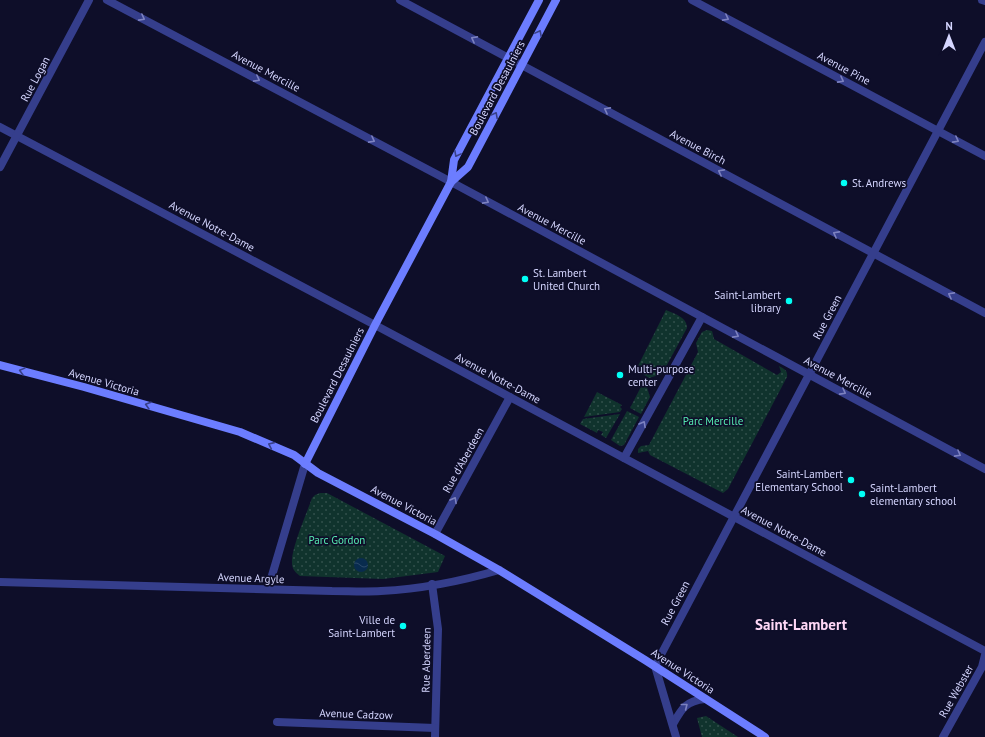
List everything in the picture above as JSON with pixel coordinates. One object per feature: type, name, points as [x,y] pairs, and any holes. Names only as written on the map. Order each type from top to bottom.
[{"type":"street","name":"Rue Logan","points":[[0,167],[89,0]]},
{"type":"street","name":"Avenue Mercille","points":[[107,0],[451,182],[985,469]]},
{"type":"street","name":"Avenue Birch","points":[[400,0],[985,313]]},
{"type":"street","name":"Boulevard Desaulniers","points":[[268,589],[305,464],[375,325],[451,182],[454,160],[509,58],[538,0]]},
{"type":"street","name":"Boulevard Desaulniers","points":[[451,182],[468,167],[556,0]]},
{"type":"street","name":"Avenue Pine","points":[[692,0],[985,156]]},
{"type":"street","name":"Rue Green","points":[[655,666],[985,42]]},
{"type":"street","name":"Avenue Notre-Dame","points":[[0,127],[375,325],[985,651]]},
{"type":"street","points":[[624,458],[702,317]]},
{"type":"street","name":"Avenue Victoria","points":[[0,365],[84,387],[240,432],[294,455],[318,473],[500,570],[655,666],[764,737]]},
{"type":"street","name":"Rue d'Aberdeen","points":[[435,534],[510,397]]},
{"type":"street","name":"Avenue Argyle","points":[[0,582],[332,592],[382,591],[432,584],[482,575],[500,570]]},
{"type":"street","name":"Rue Aberdeen","points":[[432,584],[438,629],[435,737]]},
{"type":"street","name":"Rue Webster","points":[[943,737],[982,667],[985,655]]},
{"type":"street","points":[[655,666],[676,737]]},
{"type":"street","points":[[673,724],[681,710],[687,705],[694,700],[705,698]]},
{"type":"street","name":"Avenue Cadzow","points":[[277,722],[435,728]]},
{"type":"green space","points":[[666,310],[683,319],[687,328],[662,374],[649,378],[636,370]]},
{"type":"green space","name":"Parc Mercille","points":[[707,330],[712,331],[714,339],[777,375],[781,372],[779,366],[787,373],[787,377],[728,489],[723,493],[650,455],[648,451],[638,453],[638,449],[641,446],[649,445],[698,352],[696,343],[702,332]]},
{"type":"green space","points":[[643,383],[646,384],[650,397],[641,414],[630,408]]},
{"type":"green space","points":[[597,392],[622,405],[620,407],[622,409],[620,412],[584,417]]},
{"type":"green space","points":[[627,411],[639,417],[624,445],[620,446],[611,440]]},
{"type":"green space","points":[[620,414],[606,438],[601,435],[603,432],[598,430],[597,433],[580,424],[583,419]]},
{"type":"green space","name":"Parc Gordon","points":[[320,493],[327,493],[445,556],[438,572],[383,579],[300,576],[295,572],[292,557],[312,498]]},
{"type":"green space","points":[[706,716],[738,737],[702,737],[697,718]]},
{"type":"water","points":[[358,558],[364,558],[368,562],[368,568],[364,572],[358,572],[354,568],[354,562]]},
{"type":"place","name":"St. Andrews","points":[[844,183]]},
{"type":"place","name":"St. Lambert United Church","points":[[525,279]]},
{"type":"place","name":"Saint-Lambert library","points":[[789,301]]},
{"type":"place","name":"Multi-purpose center","points":[[620,375]]},
{"type":"place","name":"Saint-Lambert Elementary School","points":[[851,480]]},
{"type":"place","name":"Saint-Lambert elementary school","points":[[862,494]]},
{"type":"place","name":"Ville de Saint-Lambert","points":[[403,626]]},
{"type":"district","name":"Saint-Lambert","points":[[801,625]]}]
